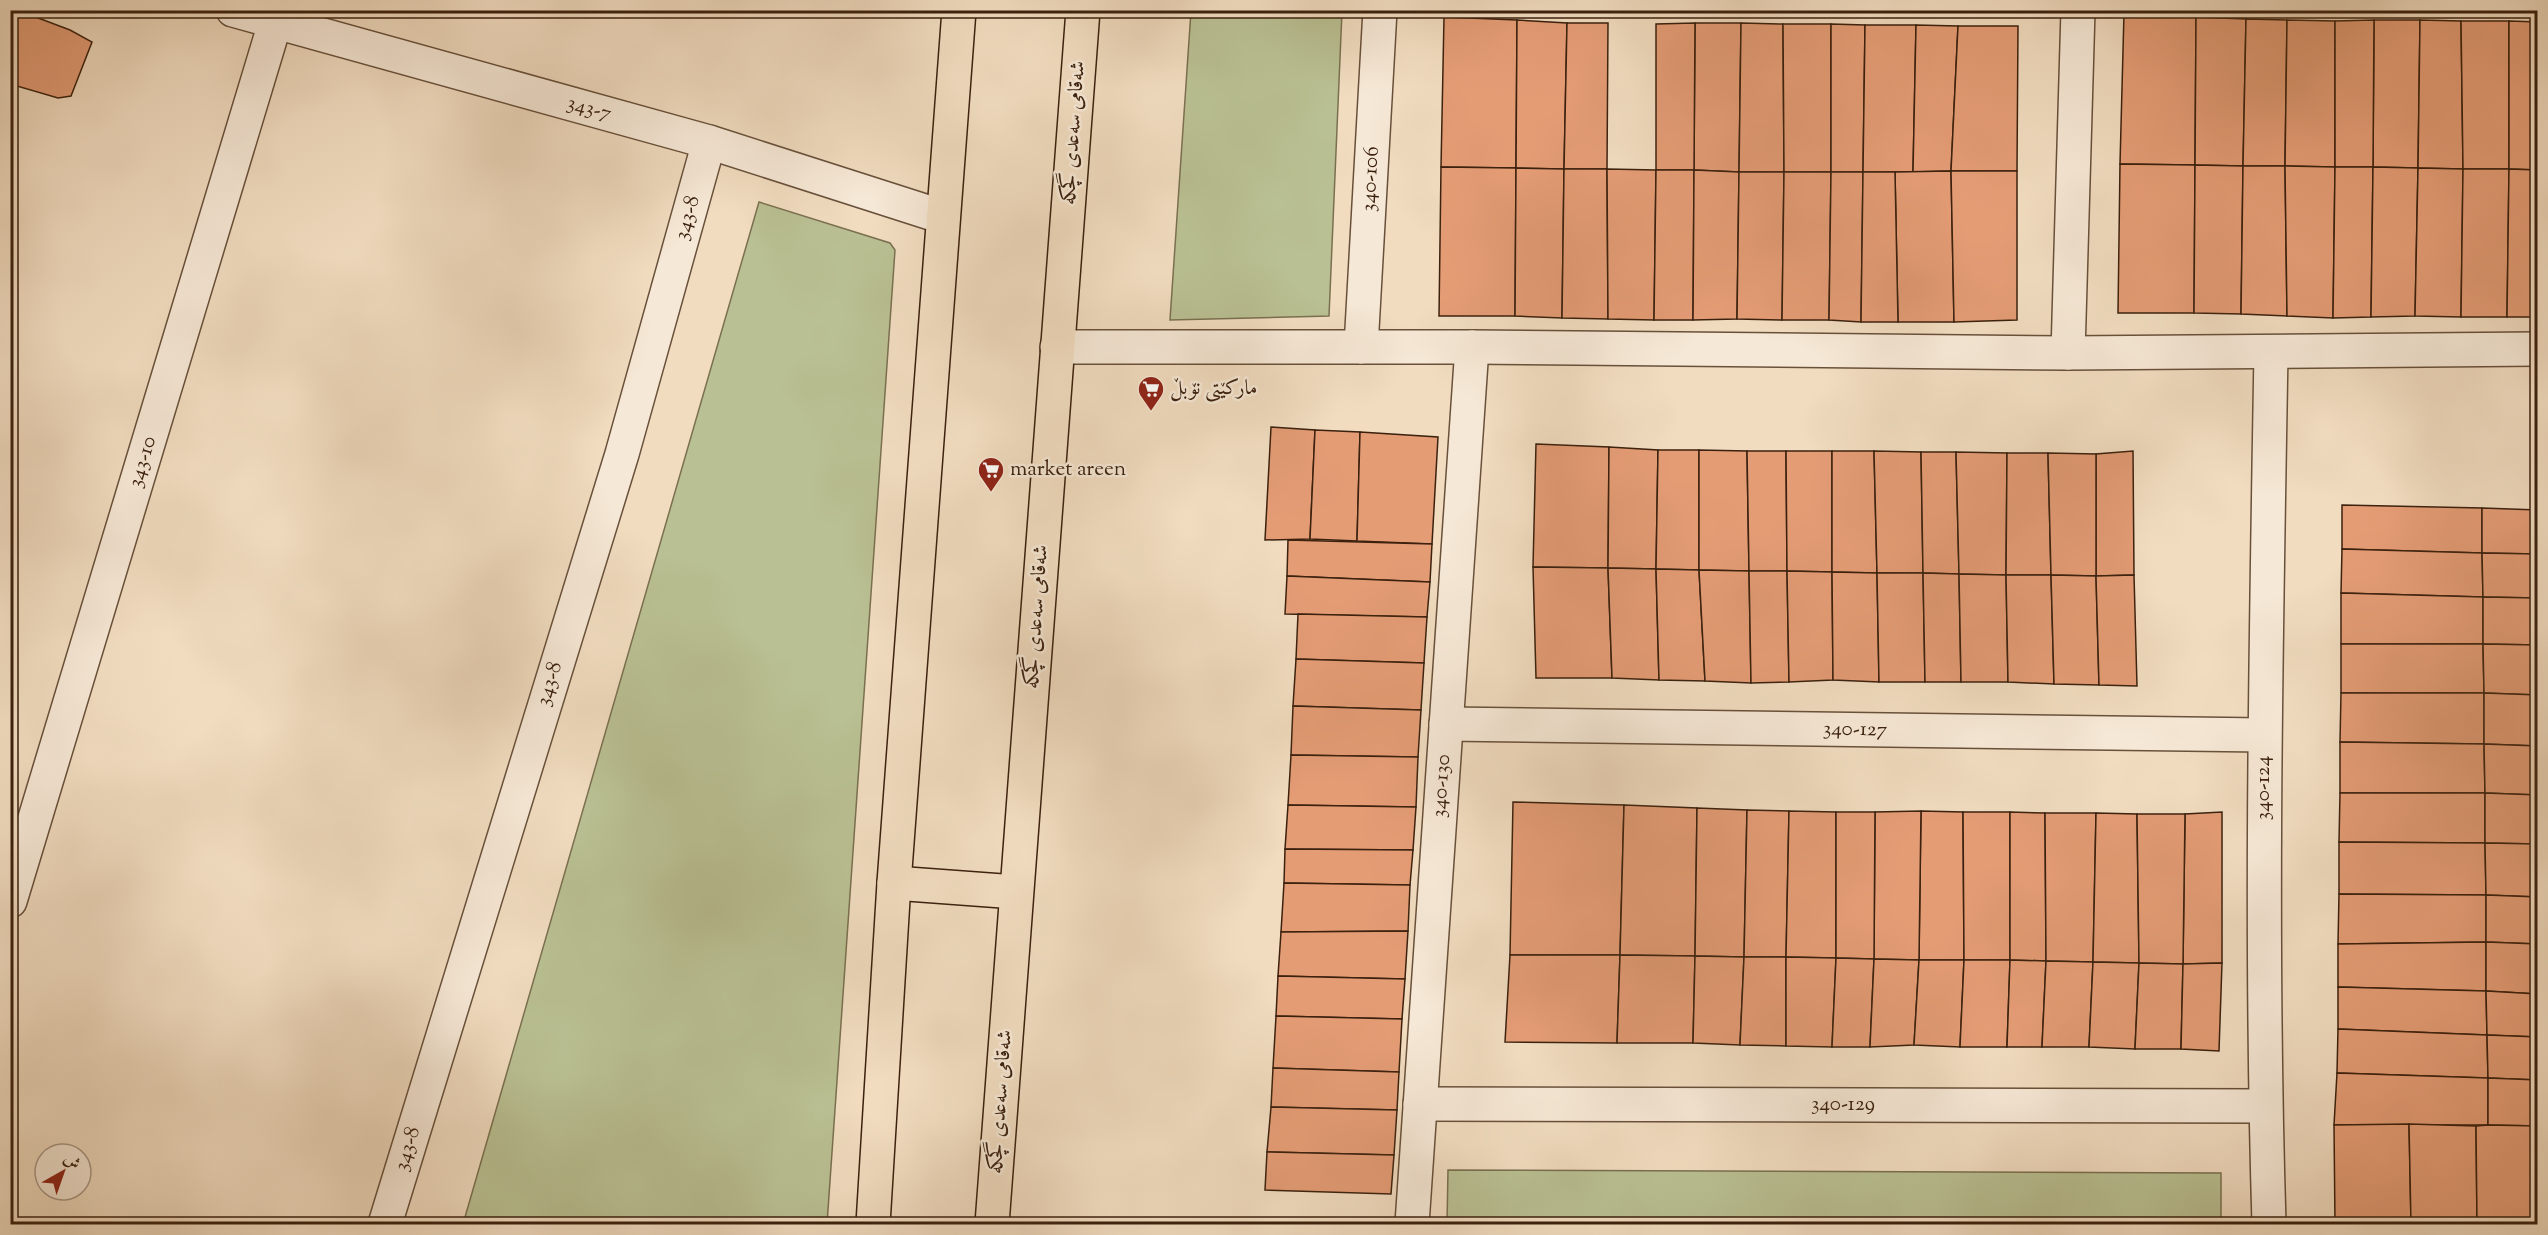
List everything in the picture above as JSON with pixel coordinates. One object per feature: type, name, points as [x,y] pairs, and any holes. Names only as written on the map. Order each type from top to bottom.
[{"type":"main road","points":[[873,1224],[894,883],[959,10]]},
{"type":"main road","name":"شەقامی سەعدی گچکە","points":[[992,1224],[1083,10]]},
{"type":"main road","points":[[894,883],[1016,892]]},
{"type":"street","name":"343-7","points":[[233,10],[709,142],[943,217]]},
{"type":"street","name":"340-106","points":[[1361,347],[1380,10]]},
{"type":"street","points":[[2068,353],[2078,10]]},
{"type":"street","name":"343-10","points":[[10,901],[275,23]]},
{"type":"street","name":"343-8","points":[[385,1224],[622,454],[709,142]]},
{"type":"street","points":[[1057,347],[1472,347],[2068,353],[2538,349]]},
{"type":"street","name":"340-130","points":[[1412,1224],[1472,347]]},
{"type":"street","name":"340-124","points":[[2269,1224],[2265,1106],[2264,735],[2271,351]]},
{"type":"street","name":"340-127","points":[[1446,724],[2264,735]]},
{"type":"street","name":"340-129","points":[[1420,1104],[2265,1106]]},
{"type":"green space","points":[[1191,11],[1342,11],[1329,316],[1170,320]]},
{"type":"green space","points":[[759,202],[890,243],[895,250],[827,1224],[463,1224]]},
{"type":"green space","points":[[1448,1170],[2221,1173],[2221,1224],[1447,1224]]},
{"type":"building","points":[[17,10],[70,30],[92,42],[71,96],[58,98],[10,84],[10,13]]},
{"type":"building","points":[[2124,13],[2196,17],[2195,165],[2120,164]]},
{"type":"building","points":[[1444,17],[1517,20],[1516,168],[1441,167]]},
{"type":"building","points":[[2196,17],[2246,19],[2243,166],[2195,165]]},
{"type":"building","points":[[2246,19],[2287,20],[2285,166],[2243,166]]},
{"type":"building","points":[[1517,20],[1567,23],[1564,169],[1516,168]]},
{"type":"building","points":[[2287,20],[2335,21],[2335,167],[2285,166]]},
{"type":"building","points":[[2374,20],[2420,20],[2418,168],[2373,167]]},
{"type":"building","points":[[2374,20],[2373,167],[2335,167],[2335,21]]},
{"type":"building","points":[[2420,20],[2461,21],[2463,169],[2418,168]]},
{"type":"building","points":[[2461,21],[2509,21],[2509,169],[2463,169]]},
{"type":"building","points":[[2509,21],[2538,22],[2538,170],[2509,169]]},
{"type":"building","points":[[1567,23],[1608,23],[1607,169],[1564,169]]},
{"type":"building","points":[[1695,23],[1741,23],[1739,172],[1694,170]]},
{"type":"building","points":[[1695,23],[1694,170],[1656,170],[1656,24]]},
{"type":"building","points":[[1741,23],[1783,24],[1784,172],[1739,172]]},
{"type":"building","points":[[1783,24],[1831,24],[1831,172],[1784,172]]},
{"type":"building","points":[[1831,24],[1865,25],[1863,172],[1831,172]]},
{"type":"building","points":[[1865,25],[1916,25],[1913,172],[1863,172]]},
{"type":"building","points":[[1916,25],[1958,26],[1951,171],[1913,172]]},
{"type":"building","points":[[1958,26],[2018,26],[2017,171],[1951,171]]},
{"type":"building","points":[[2120,164],[2195,165],[2194,313],[2118,313]]},
{"type":"building","points":[[2195,165],[2243,166],[2241,314],[2194,313]]},
{"type":"building","points":[[2243,166],[2285,166],[2287,316],[2241,314]]},
{"type":"building","points":[[2285,166],[2335,167],[2333,318],[2287,316]]},
{"type":"building","points":[[1441,167],[1516,168],[1515,316],[1439,316]]},
{"type":"building","points":[[2335,167],[2373,167],[2371,317],[2333,318]]},
{"type":"building","points":[[2373,167],[2418,168],[2415,316],[2371,317]]},
{"type":"building","points":[[1516,168],[1564,169],[1562,318],[1515,316]]},
{"type":"building","points":[[2418,168],[2463,169],[2461,317],[2415,316]]},
{"type":"building","points":[[1564,169],[1607,169],[1608,319],[1562,318]]},
{"type":"building","points":[[1607,169],[1656,170],[1654,320],[1608,319]]},
{"type":"building","points":[[2463,169],[2509,169],[2507,317],[2461,317]]},
{"type":"building","points":[[2509,169],[2538,170],[2538,317],[2507,317]]},
{"type":"building","points":[[1656,170],[1694,170],[1693,320],[1654,320]]},
{"type":"building","points":[[1694,170],[1739,172],[1737,319],[1693,320]]},
{"type":"building","points":[[1951,171],[1954,322],[1898,322],[1895,172]]},
{"type":"building","points":[[1951,171],[2017,171],[2017,320],[1954,322]]},
{"type":"building","points":[[1739,172],[1784,172],[1782,320],[1737,319]]},
{"type":"building","points":[[1784,172],[1831,172],[1829,320],[1782,320]]},
{"type":"building","points":[[1831,172],[1863,172],[1861,322],[1829,320]]},
{"type":"building","points":[[1863,172],[1895,172],[1898,322],[1861,322]]},
{"type":"building","points":[[1271,427],[1315,430],[1310,539],[1265,540]]},
{"type":"building","points":[[1315,430],[1360,432],[1357,541],[1310,539]]},
{"type":"building","points":[[1360,432],[1438,437],[1432,544],[1357,541]]},
{"type":"building","points":[[1536,444],[1609,447],[1608,568],[1533,567]]},
{"type":"building","points":[[1609,447],[1658,450],[1656,569],[1608,568]]},
{"type":"building","points":[[1658,450],[1699,450],[1699,570],[1656,569]]},
{"type":"building","points":[[1699,450],[1747,451],[1749,571],[1699,570]]},
{"type":"building","points":[[1747,451],[1786,451],[1787,571],[1749,571]]},
{"type":"building","points":[[1786,451],[1832,451],[1832,572],[1787,571]]},
{"type":"building","points":[[1832,451],[1874,451],[1877,573],[1832,572]]},
{"type":"building","points":[[1874,451],[1921,452],[1923,573],[1877,573]]},
{"type":"building","points":[[2133,451],[2134,575],[2096,576],[2096,454]]},
{"type":"building","points":[[1921,452],[1956,452],[1959,574],[1923,573]]},
{"type":"building","points":[[1956,452],[2007,453],[2006,575],[1959,574]]},
{"type":"building","points":[[2007,453],[2048,453],[2051,575],[2006,575]]},
{"type":"building","points":[[2048,453],[2096,454],[2096,576],[2051,575]]},
{"type":"building","points":[[2342,505],[2482,508],[2482,553],[2342,549]]},
{"type":"building","points":[[2482,508],[2538,510],[2538,554],[2482,553]]},
{"type":"building","points":[[1288,540],[1432,544],[1430,582],[1287,576]]},
{"type":"building","points":[[2342,549],[2482,553],[2483,597],[2341,593]]},
{"type":"building","points":[[2482,553],[2538,554],[2538,598],[2483,597]]},
{"type":"building","points":[[1533,567],[1608,568],[1612,678],[1536,678]]},
{"type":"building","points":[[1608,568],[1656,569],[1659,680],[1612,678]]},
{"type":"building","points":[[1656,569],[1699,570],[1705,681],[1659,680]]},
{"type":"building","points":[[1699,570],[1749,571],[1751,683],[1705,681]]},
{"type":"building","points":[[1749,571],[1787,571],[1789,682],[1751,683]]},
{"type":"building","points":[[1787,571],[1832,572],[1833,680],[1789,682]]},
{"type":"building","points":[[1832,572],[1877,573],[1879,682],[1833,680]]},
{"type":"building","points":[[1877,573],[1923,573],[1925,682],[1879,682]]},
{"type":"building","points":[[1923,573],[1959,574],[1961,682],[1925,682]]},
{"type":"building","points":[[1959,574],[2006,575],[2008,682],[1961,682]]},
{"type":"building","points":[[2006,575],[2051,575],[2054,684],[2008,682]]},
{"type":"building","points":[[2051,575],[2096,576],[2099,685],[2054,684]]},
{"type":"building","points":[[2134,575],[2137,686],[2099,685],[2096,576]]},
{"type":"building","points":[[1287,576],[1430,582],[1427,617],[1285,614]]},
{"type":"building","points":[[2341,593],[2483,597],[2483,644],[2341,644]]},
{"type":"building","points":[[2483,597],[2538,598],[2538,645],[2483,644]]},
{"type":"building","points":[[1298,614],[1427,617],[1424,663],[1296,659]]},
{"type":"building","points":[[2341,644],[2483,644],[2484,693],[2341,693]]},
{"type":"building","points":[[2483,644],[2538,645],[2538,695],[2484,693]]},
{"type":"building","points":[[1296,659],[1424,663],[1421,710],[1293,706]]},
{"type":"building","points":[[2341,693],[2484,693],[2484,744],[2340,742]]},
{"type":"building","points":[[2484,693],[2538,695],[2538,746],[2484,744]]},
{"type":"building","points":[[1293,706],[1421,710],[1418,757],[1291,755]]},
{"type":"building","points":[[2340,742],[2484,744],[2485,793],[2340,793]]},
{"type":"building","points":[[2484,744],[2538,746],[2538,795],[2485,793]]},
{"type":"building","points":[[1291,755],[1418,757],[1416,807],[1288,805]]},
{"type":"building","points":[[2340,793],[2485,793],[2485,843],[2339,842]]},
{"type":"building","points":[[2485,793],[2538,795],[2538,844],[2485,843]]},
{"type":"building","points":[[1513,802],[1624,805],[1620,955],[1510,955]]},
{"type":"building","points":[[1288,805],[1416,807],[1413,850],[1285,849]]},
{"type":"building","points":[[1624,805],[1697,808],[1695,956],[1620,955]]},
{"type":"building","points":[[1697,808],[1747,810],[1744,957],[1695,956]]},
{"type":"building","points":[[1747,810],[1789,811],[1786,957],[1744,957]]},
{"type":"building","points":[[1789,811],[1836,812],[1836,958],[1786,957]]},
{"type":"building","points":[[1921,811],[1963,812],[1964,960],[1919,960]]},
{"type":"building","points":[[1921,811],[1919,960],[1874,959],[1875,812]]},
{"type":"building","points":[[1836,812],[1875,812],[1874,959],[1836,958]]},
{"type":"building","points":[[1963,812],[2010,812],[2010,960],[1964,960]]},
{"type":"building","points":[[2010,812],[2045,813],[2046,961],[2010,960]]},
{"type":"building","points":[[2222,812],[2222,963],[2183,964],[2185,814]]},
{"type":"building","points":[[2045,813],[2096,813],[2093,962],[2046,961]]},
{"type":"building","points":[[2096,813],[2137,814],[2139,963],[2093,962]]},
{"type":"building","points":[[2137,814],[2185,814],[2183,964],[2139,963]]},
{"type":"building","points":[[2339,842],[2485,843],[2486,895],[2339,894]]},
{"type":"building","points":[[2485,843],[2538,844],[2538,897],[2486,895]]},
{"type":"building","points":[[1285,849],[1413,850],[1410,885],[1284,883]]},
{"type":"building","points":[[1284,883],[1410,885],[1408,931],[1281,932]]},
{"type":"building","points":[[2339,894],[2486,895],[2486,942],[2338,944]]},
{"type":"building","points":[[2486,895],[2538,897],[2538,944],[2486,942]]},
{"type":"building","points":[[1408,931],[1405,979],[1278,976],[1281,932]]},
{"type":"building","points":[[2486,942],[2486,991],[2338,987],[2338,944]]},
{"type":"building","points":[[2486,942],[2538,944],[2538,994],[2486,991]]},
{"type":"building","points":[[1510,955],[1620,955],[1617,1043],[1505,1042]]},
{"type":"building","points":[[1620,955],[1695,956],[1693,1043],[1617,1043]]},
{"type":"building","points":[[1695,956],[1744,957],[1740,1045],[1693,1043]]},
{"type":"building","points":[[1744,957],[1786,957],[1786,1046],[1740,1045]]},
{"type":"building","points":[[1786,957],[1836,958],[1832,1047],[1786,1046]]},
{"type":"building","points":[[1836,958],[1874,959],[1870,1047],[1832,1047]]},
{"type":"building","points":[[1874,959],[1919,960],[1914,1045],[1870,1047]]},
{"type":"building","points":[[1919,960],[1964,960],[1960,1047],[1914,1045]]},
{"type":"building","points":[[1964,960],[2010,960],[2007,1047],[1960,1047]]},
{"type":"building","points":[[2010,960],[2046,961],[2042,1047],[2007,1047]]},
{"type":"building","points":[[2046,961],[2093,962],[2089,1047],[2042,1047]]},
{"type":"building","points":[[2093,962],[2139,963],[2135,1049],[2089,1047]]},
{"type":"building","points":[[2139,963],[2183,964],[2181,1049],[2135,1049]]},
{"type":"building","points":[[2222,963],[2219,1051],[2181,1049],[2183,964]]},
{"type":"building","points":[[1278,976],[1405,979],[1402,1019],[1276,1016]]},
{"type":"building","points":[[2338,987],[2486,991],[2487,1035],[2338,1029]]},
{"type":"building","points":[[2486,991],[2538,994],[2538,1037],[2487,1035]]},
{"type":"building","points":[[1276,1016],[1402,1019],[1399,1072],[1273,1068]]},
{"type":"building","points":[[2338,1029],[2487,1035],[2488,1078],[2337,1073]]},
{"type":"building","points":[[2487,1035],[2538,1037],[2538,1080],[2488,1078]]},
{"type":"building","points":[[1273,1068],[1399,1072],[1397,1110],[1271,1107]]},
{"type":"building","points":[[2337,1073],[2488,1078],[2488,1125],[2334,1125]]},
{"type":"building","points":[[2488,1078],[2538,1080],[2538,1126],[2488,1125]]},
{"type":"building","points":[[1271,1107],[1397,1110],[1394,1155],[1267,1152]]},
{"type":"building","points":[[2409,1124],[2411,1224],[2335,1224],[2334,1125]]},
{"type":"building","points":[[2409,1124],[2476,1126],[2477,1224],[2411,1224]]},
{"type":"building","points":[[2476,1126],[2538,1126],[2538,1224],[2477,1224]]},
{"type":"building","points":[[1267,1152],[1394,1155],[1391,1194],[1265,1190]]},
{"type":"place","name":"مارکێتی نۆبڵ","points":[[1151,412]]},
{"type":"place","name":"market areen","points":[[991,493]]}]
